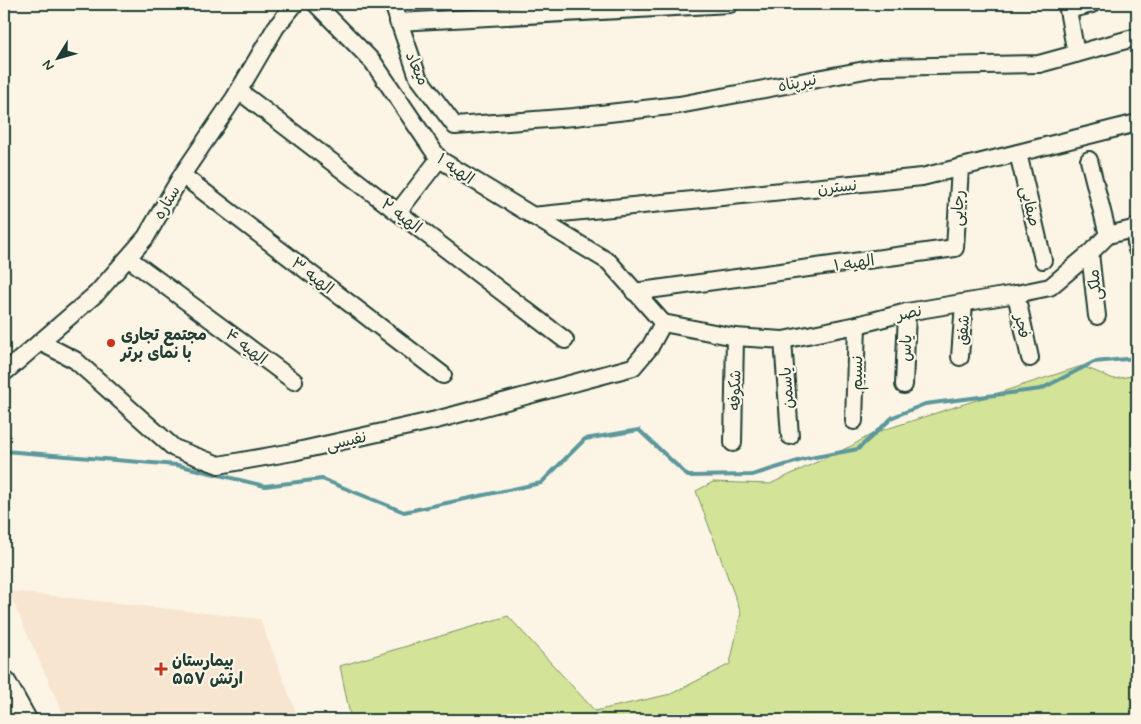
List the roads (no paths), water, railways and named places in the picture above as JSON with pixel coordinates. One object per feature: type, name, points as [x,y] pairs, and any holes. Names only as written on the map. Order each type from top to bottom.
[{"type":"highway","points":[[4,684],[24,720]]},
{"type":"street","name":"ستاره","points":[[4,373],[97,293],[146,237],[182,175],[239,90],[276,27],[294,4]]},
{"type":"street","name":"الهیه ۱","points":[[316,4],[373,62],[438,159],[609,262],[663,323]]},
{"type":"street","name":"میعاد","points":[[393,4],[418,77],[454,126]]},
{"type":"street","points":[[398,22],[730,4]]},
{"type":"street","points":[[1076,54],[1068,10],[1092,4]]},
{"type":"street","name":"نیرپناه","points":[[454,126],[574,117],[679,105],[881,67],[1039,64],[1137,37]]},
{"type":"street","name":"الهیه ۲","points":[[239,90],[565,340]]},
{"type":"street","name":"نسترن","points":[[532,216],[922,177],[1137,123]]},
{"type":"street","name":"صفایی","points":[[1018,153],[1043,260]]},
{"type":"street","points":[[398,212],[438,159]]},
{"type":"street","points":[[1089,160],[1108,235],[1136,228],[1137,250]]},
{"type":"street","name":"رجایی","points":[[955,248],[960,168]]},
{"type":"street","name":"الهیه ۳","points":[[182,175],[443,375]]},
{"type":"street","name":"نصر","points":[[663,323],[735,337],[783,340],[857,325],[907,312],[1016,294],[1050,287],[1090,254],[1108,235]]},
{"type":"street","name":"الهیه ۱","points":[[634,292],[955,248]]},
{"type":"street","name":"ملکی","points":[[1090,254],[1098,316]]},
{"type":"street","name":"الهیه ۴","points":[[128,258],[294,381]]},
{"type":"street","name":"فجر","points":[[1016,294],[1030,358]]},
{"type":"street","name":"شفق","points":[[960,357],[964,303]]},
{"type":"street","name":"یاس","points":[[904,385],[907,312]]},
{"type":"street","name":"نفیسی","points":[[40,342],[75,360],[174,448],[219,465],[293,452],[436,420],[634,367],[650,347],[663,323]]},
{"type":"street","name":"نسیم","points":[[854,421],[857,325]]},
{"type":"street","name":"شکوفه","points":[[733,443],[735,337]]},
{"type":"street","name":"یاسمن","points":[[783,340],[790,436]]},
{"type":"waterway","points":[[4,451],[177,465],[265,486],[322,479],[404,512],[541,483],[585,439],[639,430],[688,476],[752,475],[805,459],[858,449],[893,417],[925,404],[1041,389],[1094,362],[1137,358]]},
{"type":"place","name":"مجتمع تجاری با نمای برتر","points":[[111,343]]},
{"type":"place","name":"بیمارستان ۵۵۷ ارتش","points":[[161,669]]}]
